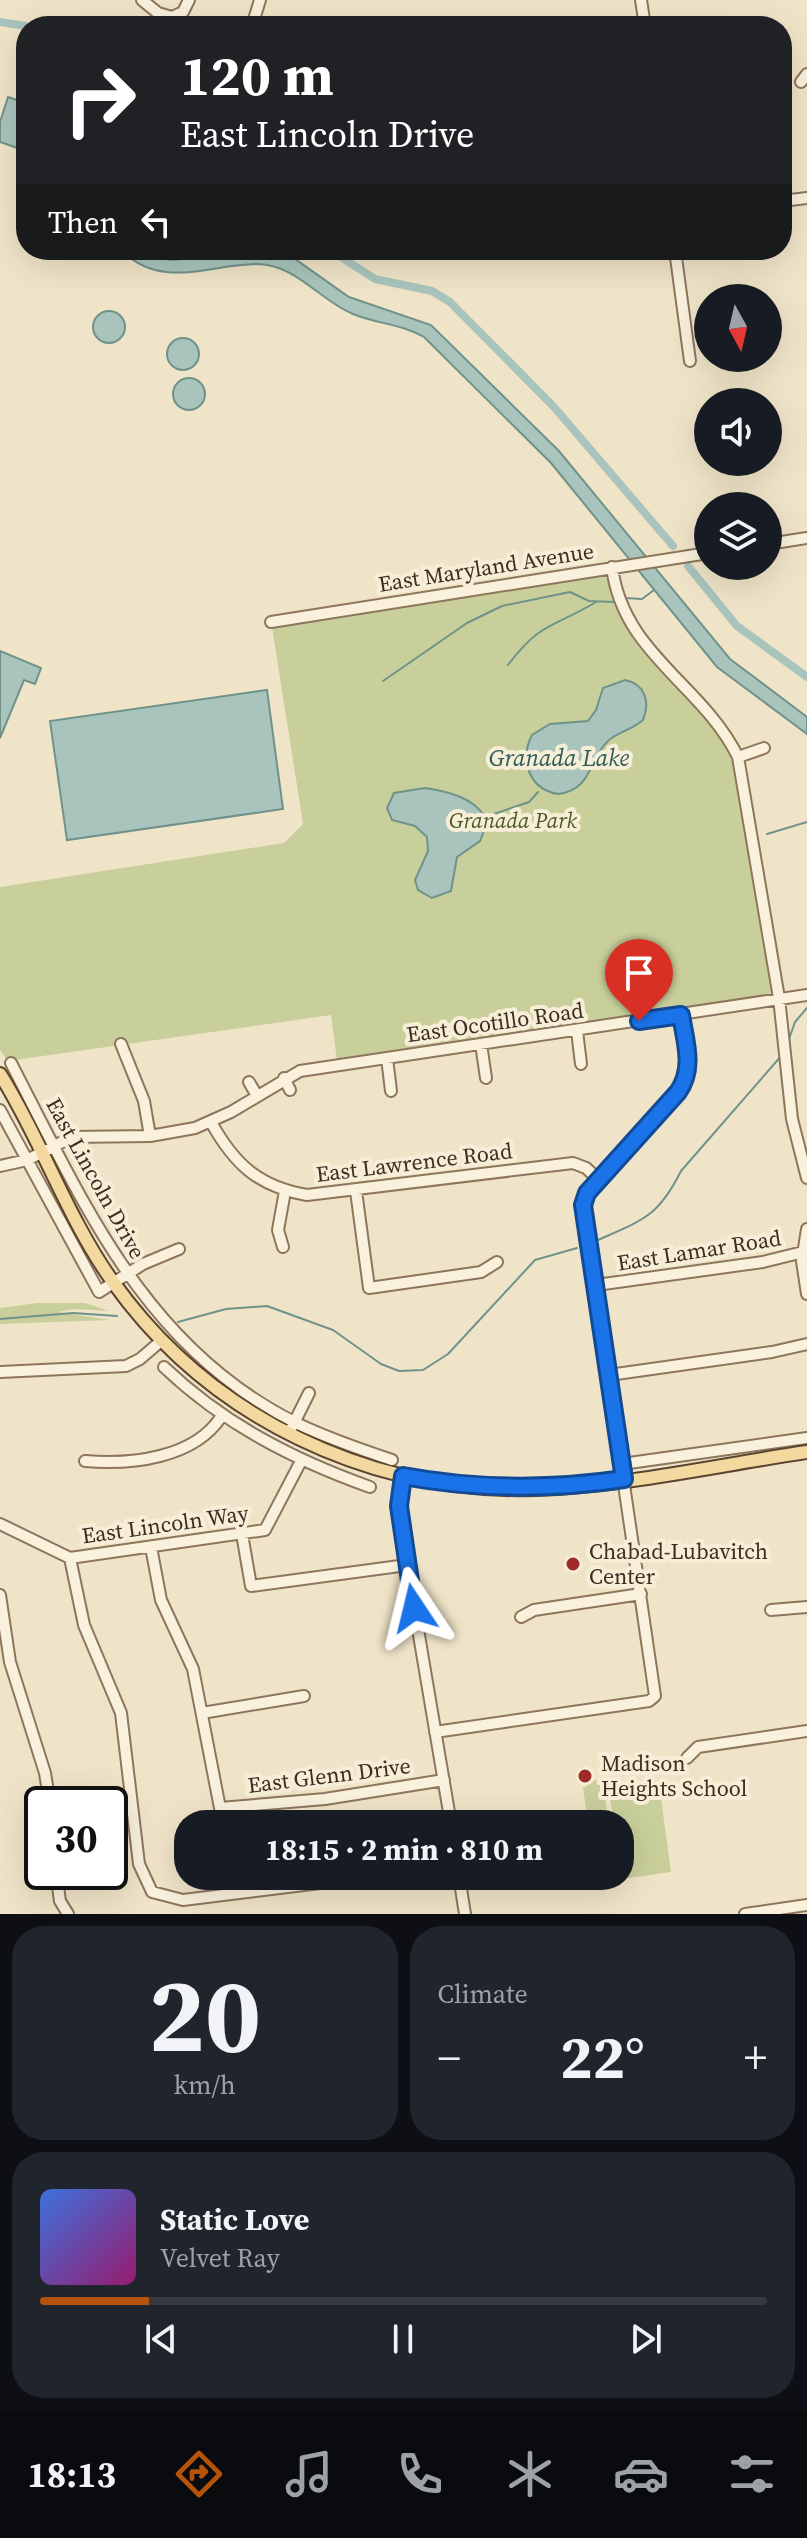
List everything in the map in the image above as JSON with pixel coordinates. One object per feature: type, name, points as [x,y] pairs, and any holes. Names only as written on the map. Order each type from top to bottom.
[{"type":"main road","name":"East Lincoln Drive","points":[[0,1074],[114,1284],[161,1341],[232,1401],[291,1428],[337,1456],[403,1476],[457,1485],[522,1489],[624,1479],[807,1452]]},
{"type":"street","points":[[142,0],[164,16]]},
{"type":"street","points":[[676,260],[690,361]]},
{"type":"street","points":[[782,542],[807,538]]},
{"type":"street","name":"East Maryland Avenue","points":[[271,622],[694,555]]},
{"type":"street","points":[[612,567],[619,600],[632,630],[722,726],[738,757],[779,998],[792,1119],[807,1178]]},
{"type":"street","points":[[738,757],[764,748]]},
{"type":"street","name":"East Ocotillo Road","points":[[0,1166],[27,1160],[54,1145],[86,1135],[150,1136],[211,1122],[300,1071],[807,995]]},
{"type":"street","points":[[435,1732],[649,1701],[655,1696],[583,1205],[587,1193],[684,1083],[688,1063],[681,1015]]},
{"type":"street","points":[[577,1031],[581,1064]]},
{"type":"street","points":[[121,1044],[144,1101],[150,1136]]},
{"type":"street","points":[[481,1044],[486,1078]]},
{"type":"street","points":[[387,1058],[391,1091]]},
{"type":"street","name":"East Lincoln Drive","points":[[11,1063],[90,1215],[126,1274],[191,1350],[291,1428],[392,1460]]},
{"type":"street","points":[[284,1078],[290,1090]]},
{"type":"street","points":[[249,1082],[256,1094]]},
{"type":"street","name":"East Lincoln Drive","points":[[0,1110],[99,1292],[114,1284]]},
{"type":"street","name":"East Lawrence Road","points":[[211,1122],[227,1153],[242,1169],[285,1191],[321,1195],[573,1163],[586,1168],[599,1180]]},
{"type":"street","points":[[283,1247],[278,1230],[285,1191]]},
{"type":"street","points":[[356,1191],[369,1288],[410,1287],[481,1272],[497,1262]]},
{"type":"street","points":[[807,1229],[807,1294]]},
{"type":"street","points":[[114,1284],[126,1274],[179,1249]]},
{"type":"street","name":"East Lamar Road","points":[[596,1285],[763,1262],[805,1252]]},
{"type":"street","points":[[0,1372],[126,1366],[140,1359],[161,1341]]},
{"type":"street","points":[[609,1375],[772,1352],[807,1344]]},
{"type":"street","points":[[164,1367],[221,1417],[301,1461],[370,1487]]},
{"type":"street","points":[[291,1428],[309,1393]]},
{"type":"street","points":[[85,1461],[101,1463],[178,1451],[202,1440],[221,1417]]},
{"type":"street","points":[[622,1464],[807,1438]]},
{"type":"street","name":"East Lincoln Way","points":[[0,1524],[70,1558],[265,1530],[301,1461]]},
{"type":"street","points":[[403,1476],[398,1497],[407,1565],[449,1810]]},
{"type":"street","points":[[242,1534],[251,1586],[407,1565]]},
{"type":"street","points":[[151,1547],[161,1600],[193,1669],[202,1713],[304,1696]]},
{"type":"street","points":[[70,1558],[84,1625],[121,1713],[139,1864],[152,1892],[183,1900],[264,1890]]},
{"type":"street","points":[[521,1617],[534,1610],[641,1594]]},
{"type":"street","points":[[0,1595],[10,1662],[47,1786]]},
{"type":"street","points":[[771,1610],[807,1607]]},
{"type":"street","name":"East Glenn Drive","points":[[202,1713],[220,1808],[325,1799],[444,1780]]},
{"type":"street","points":[[687,1758],[698,1747],[807,1731]]},
{"type":"street","points":[[58,1890],[60,1901],[68,1914]]},
{"type":"street","points":[[461,1890],[465,1914]]},
{"type":"street","points":[[745,1914],[807,1905]]},
{"type":"green space","name":"Granada Park","points":[[600,575],[607,579],[614,602],[636,643],[718,728],[733,764],[771,992],[768,996],[337,1060],[331,1015],[8,1061],[0,1050],[0,887],[284,843],[303,824],[272,627]]},
{"type":"green space","points":[[37,1303],[85,1303],[109,1311],[74,1309],[58,1312],[110,1320],[0,1324],[0,1308]]},
{"type":"green space","points":[[596,1780],[597,1785],[603,1784],[607,1810],[586,1810],[583,1787],[586,1787],[586,1781]]},
{"type":"green space","points":[[660,1791],[671,1872],[634,1877],[634,1810],[612,1810],[610,1798]]},
{"type":"water","points":[[8,97],[16,100],[16,148],[0,142],[0,122]]},
{"type":"water","points":[[134,260],[296,260],[349,297],[431,325],[559,451],[730,659],[807,717],[807,734],[717,667],[551,463],[424,337],[353,314],[295,276],[270,266],[238,265],[168,272]]},
{"type":"water","points":[[109,311],[120,316],[125,327],[120,338],[109,343],[98,338],[93,327],[98,316]]},
{"type":"water","points":[[183,338],[194,343],[199,354],[194,365],[183,370],[172,365],[167,354],[172,343]]},
{"type":"water","points":[[189,378],[200,383],[205,394],[200,405],[189,410],[178,405],[173,394],[178,383]]},
{"type":"water","points":[[0,651],[41,668],[35,684],[24,680],[0,738]]},
{"type":"water","name":"Granada Lake","points":[[625,680],[642,690],[646,701],[643,720],[609,740],[578,787],[558,794],[540,786],[529,772],[527,763],[526,754],[532,735],[550,724],[588,721],[596,710],[603,688]]},
{"type":"water","points":[[267,690],[283,809],[67,840],[50,721]]},
{"type":"water","name":"Granada Lake","points":[[425,788],[443,791],[470,802],[487,823],[480,841],[457,857],[451,891],[432,898],[418,890],[415,880],[428,851],[427,837],[415,826],[392,820],[387,808],[394,793]]},
{"type":"waterway","points":[[0,22],[16,24]]},
{"type":"waterway","points":[[346,260],[375,279],[432,291],[450,302],[554,407],[673,546]]},
{"type":"waterway","points":[[688,566],[737,626],[807,677]]},
{"type":"waterway","points":[[625,598],[642,599],[654,590]]},
{"type":"waterway","points":[[383,681],[467,623],[502,606],[570,592],[589,601],[615,602]]},
{"type":"waterway","points":[[508,665],[539,633],[596,602]]},
{"type":"waterway","points":[[485,817],[529,802],[538,792]]},
{"type":"waterway","points":[[767,834],[807,822]]},
{"type":"waterway","points":[[788,1042],[795,1022],[807,1008]]},
{"type":"waterway","points":[[598,1240],[638,1222],[656,1208],[681,1171],[782,1055]]},
{"type":"waterway","points":[[178,1322],[226,1309],[267,1306],[333,1330],[381,1364],[399,1371],[423,1370],[448,1354],[535,1260],[577,1248]]},
{"type":"waterway","points":[[0,1319],[73,1313],[117,1316]]},
{"type":"place","name":"Chabad-Lubavitch Center","points":[[573,1564]]},
{"type":"place","name":"Madison Heights School","points":[[585,1776]]},
{"type":"route","points":[[414,1608],[398,1497],[403,1476],[444,1484],[533,1489],[624,1479],[583,1205],[587,1193],[678,1092],[688,1073],[681,1015],[639,1021]]}]
